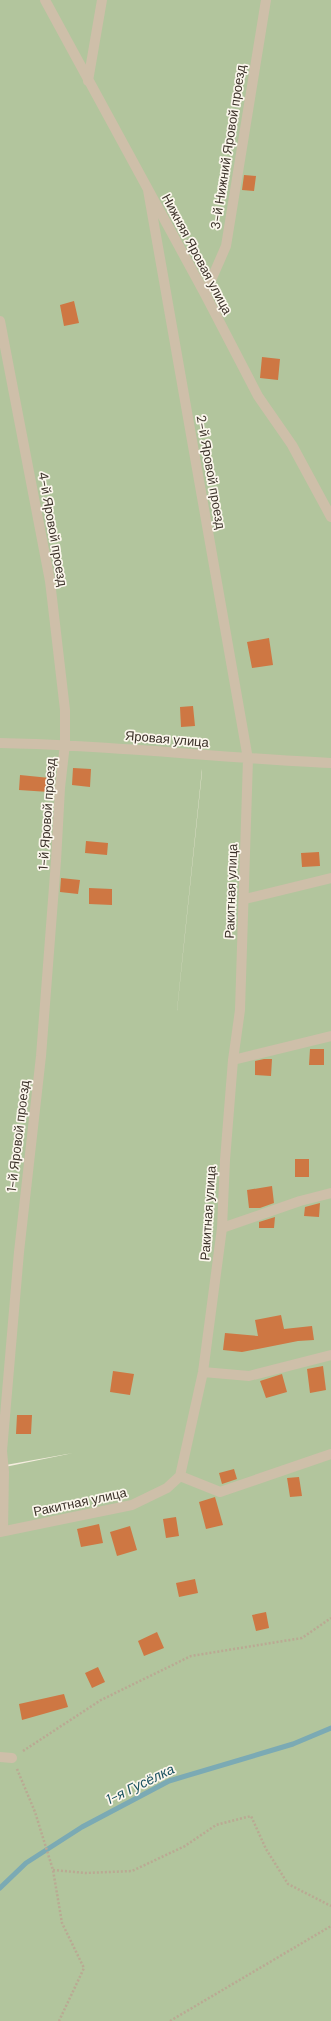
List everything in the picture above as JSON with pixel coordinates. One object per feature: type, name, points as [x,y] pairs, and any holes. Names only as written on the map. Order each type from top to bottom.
[{"type":"street","name":"Нижняя Яровая улица","points":[[45,0],[205,294],[258,396],[292,444],[331,517]]},
{"type":"street","points":[[88,81],[102,0]]},
{"type":"street","name":"3-й Нижний Яровой проезд","points":[[205,294],[226,246],[266,0]]},
{"type":"street","name":"2-й Яровой проезд","points":[[148,190],[248,759]]},
{"type":"street","name":"4-й Яровой проезд","points":[[0,321],[50,581],[65,710],[65,744]]},
{"type":"street","name":"Яровая улица","points":[[0,743],[65,744],[248,759],[331,763]]},
{"type":"street","name":"1-й Яровой проезд","points":[[1,1531],[4,1472],[2,1451],[19,1252],[41,1056],[60,788],[65,744]]},
{"type":"street","name":"Ракитная улица","points":[[1,1531],[132,1505],[167,1488],[180,1476],[203,1372],[222,1228],[225,1160],[233,1060],[240,1010],[248,759]]},
{"type":"street","points":[[244,899],[331,878]]},
{"type":"street","points":[[233,1060],[331,1036]]},
{"type":"street","points":[[222,1228],[300,1201],[331,1193]]},
{"type":"street","points":[[203,1372],[249,1376],[331,1355]]},
{"type":"street","points":[[180,1476],[220,1492],[331,1454]]},
{"type":"street","points":[[0,1757],[12,1758]]},
{"type":"path","points":[[59,2021],[84,1968],[62,1923],[53,1870],[35,1812],[12,1758],[101,1700],[190,1656],[302,1638],[331,1618]]},
{"type":"path","points":[[53,1870],[86,1873],[132,1871],[185,1846],[216,1825],[252,1816],[266,1849],[288,1884],[331,1906]]},
{"type":"path","points":[[170,2021],[331,1926]]},
{"type":"green space","points":[[0,0],[331,0],[331,2021],[0,2021],[0,1468],[73,1453],[0,1466]],"holes":[[[202,769],[202,772],[177,1011]]]},
{"type":"building","points":[[244,175],[256,176],[254,191],[242,190]]},
{"type":"building","points":[[74,301],[79,323],[64,326],[60,305]]},
{"type":"building","points":[[262,357],[280,359],[278,380],[260,378]]},
{"type":"building","points":[[269,638],[273,665],[252,668],[247,642]]},
{"type":"building","points":[[193,706],[195,726],[181,727],[180,707]]},
{"type":"building","points":[[73,768],[91,769],[90,787],[72,785]]},
{"type":"building","points":[[20,775],[50,778],[49,792],[19,790]]},
{"type":"building","points":[[86,841],[108,843],[107,855],[85,853]]},
{"type":"building","points":[[319,852],[320,866],[302,867],[301,853]]},
{"type":"building","points":[[61,878],[80,880],[78,894],[60,892]]},
{"type":"building","points":[[89,888],[112,889],[112,905],[89,904]]},
{"type":"building","points":[[310,1049],[324,1049],[324,1065],[309,1065]]},
{"type":"building","points":[[272,1059],[271,1076],[255,1075],[255,1061]]},
{"type":"building","points":[[295,1159],[309,1159],[309,1177],[295,1177]]},
{"type":"building","points":[[272,1186],[274,1203],[260,1208],[249,1208],[247,1190]]},
{"type":"building","points":[[320,1203],[319,1217],[304,1216],[305,1207]]},
{"type":"building","points":[[275,1217],[274,1228],[259,1228],[259,1222]]},
{"type":"building","points":[[281,1315],[284,1329],[312,1326],[314,1340],[298,1341],[242,1352],[223,1350],[225,1333],[258,1336],[255,1320]]},
{"type":"building","points":[[323,1366],[326,1390],[310,1393],[307,1369]]},
{"type":"building","points":[[113,1371],[134,1374],[130,1395],[110,1392]]},
{"type":"building","points":[[282,1374],[287,1392],[266,1398],[260,1381]]},
{"type":"building","points":[[17,1415],[32,1415],[31,1434],[16,1434]]},
{"type":"building","points":[[234,1469],[237,1479],[222,1484],[219,1473]]},
{"type":"building","points":[[299,1477],[302,1496],[290,1497],[287,1478]]},
{"type":"building","points":[[215,1497],[223,1525],[206,1529],[199,1502]]},
{"type":"building","points":[[176,1517],[179,1536],[166,1538],[163,1519]]},
{"type":"building","points":[[99,1524],[103,1543],[81,1547],[77,1529]]},
{"type":"building","points":[[130,1526],[137,1550],[117,1556],[110,1532]]},
{"type":"building","points":[[195,1579],[198,1593],[179,1597],[176,1583]]},
{"type":"building","points":[[266,1612],[269,1628],[256,1631],[252,1615]]},
{"type":"building","points":[[157,1632],[164,1648],[144,1656],[138,1641]]},
{"type":"building","points":[[98,1667],[105,1682],[92,1688],[85,1673]]},
{"type":"building","points":[[64,1694],[68,1707],[22,1720],[19,1704]]},
{"type":"waterway","name":"1-я Гусёлка","points":[[0,1888],[26,1863],[82,1827],[169,1781],[293,1744],[331,1728]]}]
